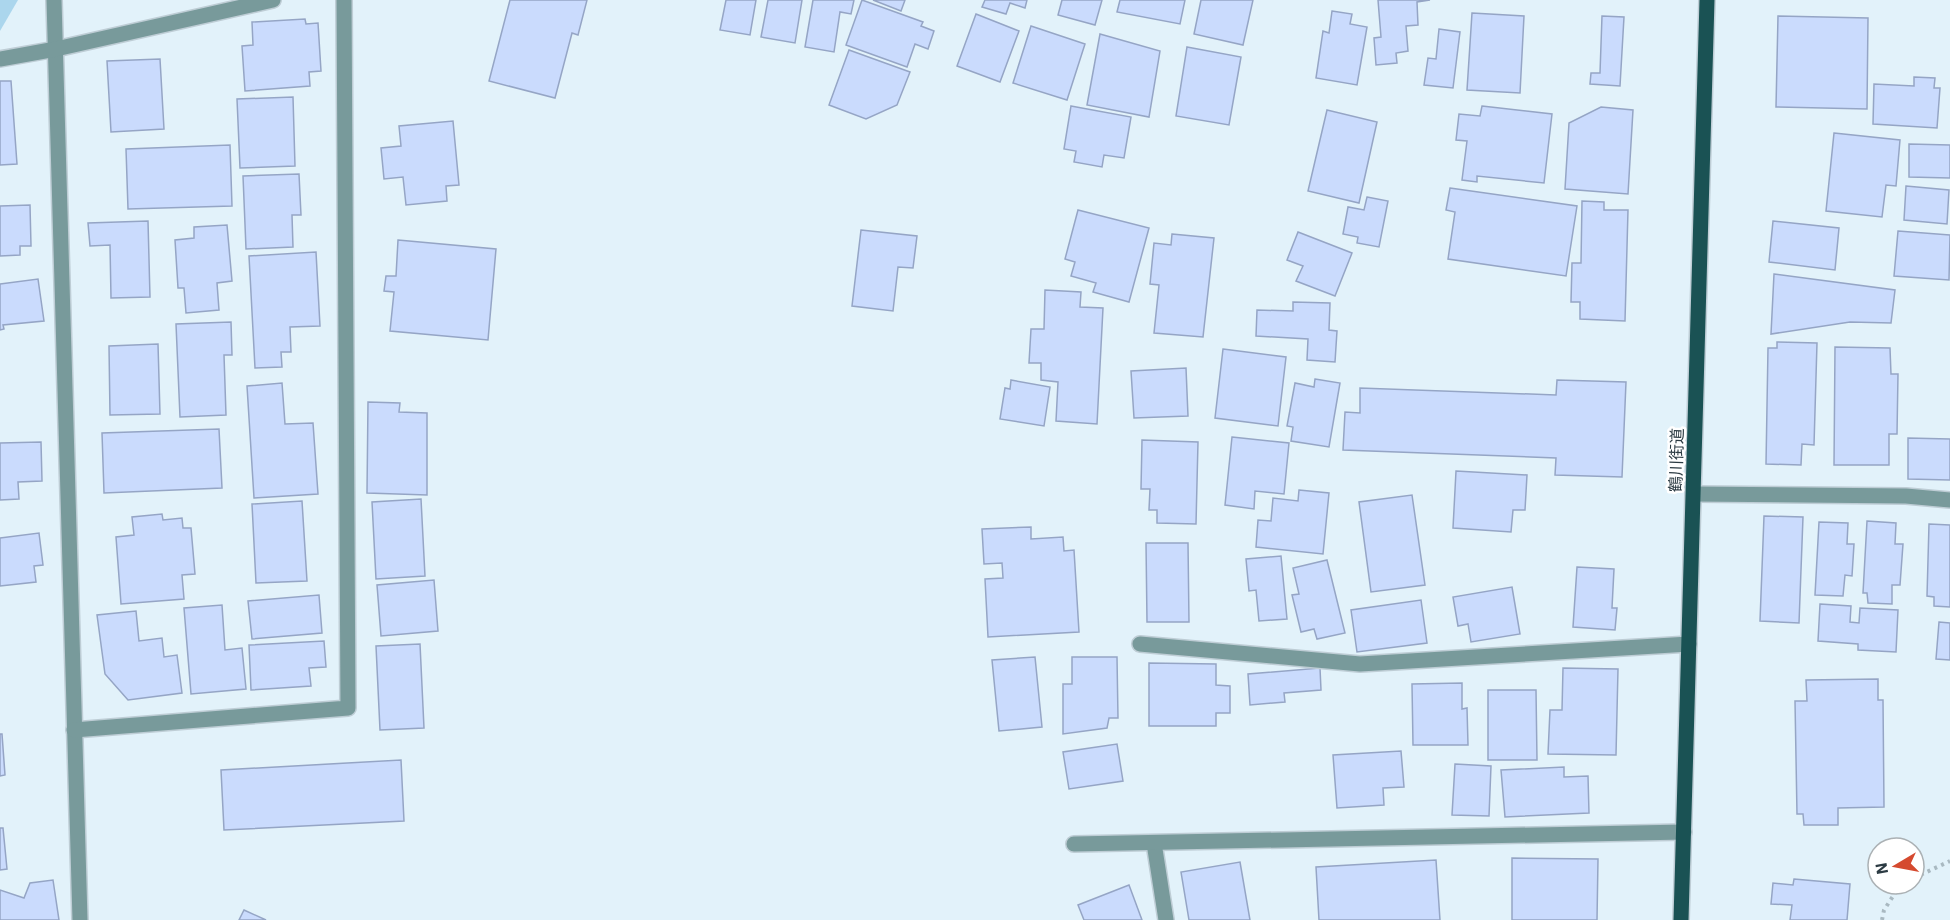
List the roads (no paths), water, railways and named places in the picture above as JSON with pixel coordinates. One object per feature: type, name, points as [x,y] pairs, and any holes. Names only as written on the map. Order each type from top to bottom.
[{"type":"main road","name":"鶴川街道","points":[[1681,920],[1707,0]]},
{"type":"street","points":[[54,0],[80,920]]},
{"type":"street","points":[[0,59],[56,49],[273,0]]},
{"type":"street","points":[[74,730],[348,708],[344,0]]},
{"type":"street","points":[[1694,494],[1906,496],[1950,500]]},
{"type":"street","points":[[1140,644],[1360,664],[1689,644]]},
{"type":"street","points":[[1074,844],[1684,832]]},
{"type":"street","points":[[1154,843],[1166,920]]}]
